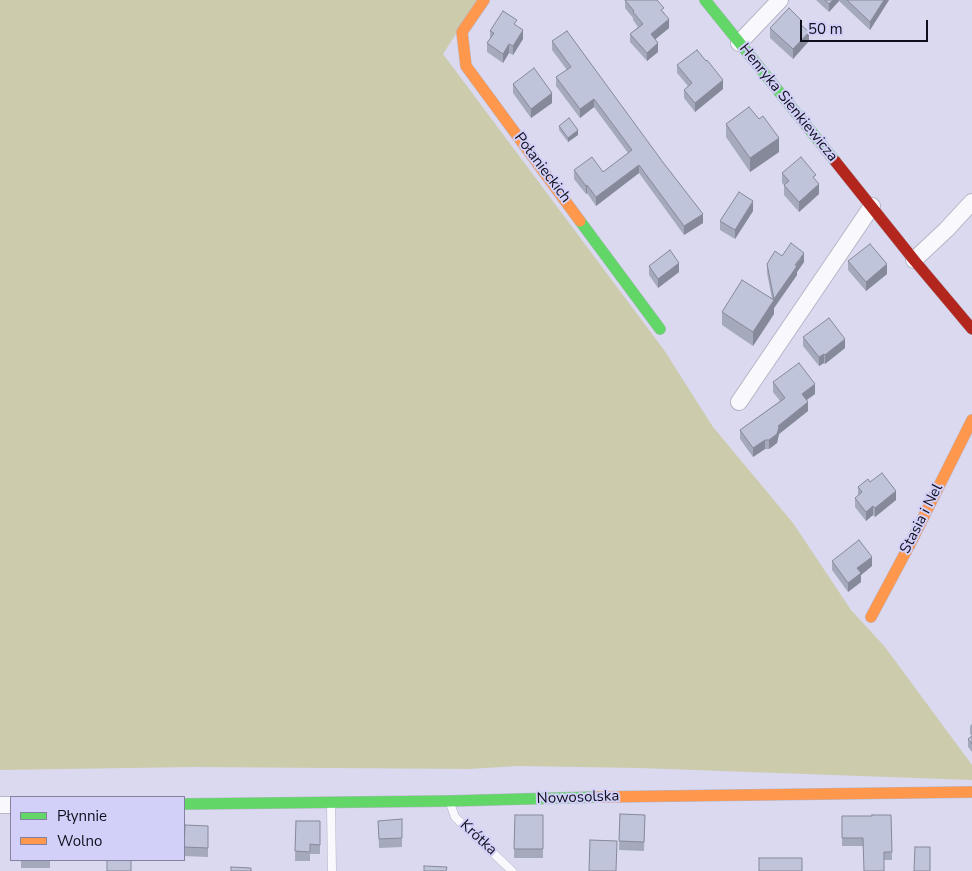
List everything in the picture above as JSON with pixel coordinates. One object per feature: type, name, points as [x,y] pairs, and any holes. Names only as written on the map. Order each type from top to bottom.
[{"type":"street","name":"Połanieckich","points":[[484,0],[462,32],[466,66],[660,330]]},
{"type":"street","name":"Henryka Sienkiewicza","points":[[705,0],[914,260],[972,329]]},
{"type":"street","points":[[739,42],[780,0]]},
{"type":"street","points":[[914,260],[972,202]]},
{"type":"street","points":[[739,402],[872,206]]},
{"type":"street","name":"Stasia i Nel","points":[[871,617],[972,420]]},
{"type":"street","name":"Nowosolska","points":[[185,804],[972,792]]},
{"type":"lane","name":"Krótka","points":[[449,801],[455,817],[512,871]]},
{"type":"lane","points":[[331,802],[332,871]]},
{"type":"green space","points":[[0,0],[478,0],[443,54],[664,350],[713,427],[793,523],[851,610],[885,647],[972,765],[972,780],[639,768],[518,766],[469,769],[194,767],[0,770]]},
{"type":"building","points":[[625,0],[657,0],[664,8],[661,10],[669,19],[651,34],[658,43],[647,53],[630,34],[643,24]]},
{"type":"building","points":[[825,0],[833,0],[829,4]]},
{"type":"building","points":[[847,0],[884,0],[870,22]]},
{"type":"building","points":[[789,8],[802,21],[800,24],[809,32],[793,49],[770,28]]},
{"type":"building","points":[[503,11],[517,20],[514,24],[523,30],[513,46],[509,44],[503,54],[487,43],[494,33],[490,31]]},
{"type":"building","points":[[567,31],[703,214],[684,226],[639,165],[596,197],[574,170],[592,157],[603,172],[632,150],[594,99],[580,109],[556,77],[571,67],[552,41]]},
{"type":"building","points":[[697,50],[723,80],[695,103],[684,90],[692,83],[677,65]]},
{"type":"building","points":[[534,68],[552,93],[531,109],[513,84]]},
{"type":"building","points":[[749,107],[759,119],[763,116],[779,138],[750,158],[726,124]]},
{"type":"building","points":[[569,118],[578,130],[568,138],[559,126]]},
{"type":"building","points":[[801,157],[816,175],[813,177],[819,184],[799,202],[784,185],[789,181],[782,173]]},
{"type":"building","points":[[739,192],[753,201],[735,230],[720,221]]},
{"type":"building","points":[[791,243],[804,253],[774,299],[767,264],[775,251],[782,256]]},
{"type":"building","points":[[870,244],[887,264],[866,282],[848,261]]},
{"type":"building","points":[[670,250],[679,263],[658,279],[649,266]]},
{"type":"building","points":[[742,280],[774,300],[753,332],[722,312]]},
{"type":"building","points":[[829,318],[845,339],[825,355],[819,357],[803,337]]},
{"type":"building","points":[[799,363],[815,384],[802,394],[808,402],[778,426],[777,434],[753,448],[740,430],[785,398],[773,382]]},
{"type":"building","points":[[882,473],[896,491],[875,508],[873,506],[866,512],[855,498],[862,492],[858,487],[868,479],[870,482]]},
{"type":"building","points":[[859,540],[872,557],[857,568],[861,573],[848,583],[832,561]]},
{"type":"building","points":[[972,736],[972,744],[968,739]]},
{"type":"building","points":[[620,814],[645,815],[644,842],[619,841]]},
{"type":"building","points":[[515,815],[543,815],[543,849],[514,849]]},
{"type":"building","points":[[891,815],[892,852],[884,852],[884,871],[864,871],[863,838],[842,838],[842,816]]},
{"type":"building","points":[[402,819],[402,838],[379,839],[378,821]]},
{"type":"building","points":[[296,821],[320,821],[320,845],[310,844],[310,852],[295,851]]},
{"type":"building","points":[[185,825],[208,826],[208,848],[185,847]]},
{"type":"building","points":[[590,840],[617,841],[616,871],[589,871]]},
{"type":"building","points":[[915,847],[930,847],[930,871],[914,871]]},
{"type":"building","points":[[759,858],[802,858],[802,871],[759,871]]},
{"type":"building","points":[[107,861],[131,861],[131,871],[107,871]]},
{"type":"building","points":[[424,866],[447,867],[446,871],[424,871]]},
{"type":"building","points":[[231,867],[251,868],[251,871],[231,871]]},
{"type":"traffic: fast","points":[[705,0],[835,161]]},
{"type":"traffic: fast","points":[[580,221],[660,329]]},
{"type":"traffic: fast","points":[[185,804],[597,797]]},
{"type":"traffic: slow","points":[[484,0],[462,32],[466,66],[580,221]]},
{"type":"traffic: slow","points":[[871,617],[972,420]]},
{"type":"traffic: slow","points":[[597,797],[972,792]]},
{"type":"traffic: jam","points":[[835,161],[972,329]]}]
